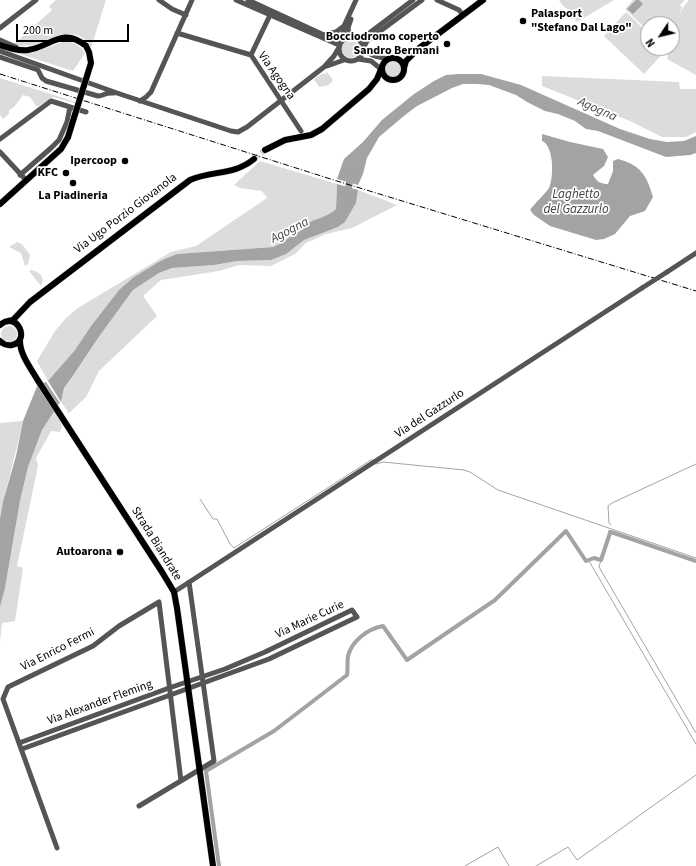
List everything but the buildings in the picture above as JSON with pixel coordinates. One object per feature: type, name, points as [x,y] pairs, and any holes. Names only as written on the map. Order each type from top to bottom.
[{"type":"main road","points":[[369,89],[377,79],[382,64],[388,59],[401,59],[418,49],[483,0]]},
{"type":"main road","points":[[0,45],[17,50],[29,50],[68,37],[75,39],[86,46],[91,63],[68,137],[61,149],[0,202]]},
{"type":"main road","points":[[265,150],[285,140],[311,135],[322,129],[369,89],[384,80],[397,80],[402,75],[406,61],[418,49]]},
{"type":"main road","points":[[398,59],[401,61],[404,68]]},
{"type":"main road","points":[[381,69],[383,76],[389,80]]},
{"type":"main road","name":"Via Ugo Porzio Giovanola","points":[[0,325],[13,320],[30,302],[190,180],[200,175],[224,173],[246,165],[254,159]]},
{"type":"main road","points":[[20,328],[20,318],[24,309]]},
{"type":"main road","points":[[0,317],[7,322],[15,323],[20,328]]},
{"type":"main road","name":"Strada Biandrate","points":[[20,328],[21,334],[19,344],[23,355],[174,592],[189,688],[213,866]]},
{"type":"main road","points":[[0,349],[17,342],[20,339]]},
{"type":"main road","name":"Strada Biandrate","points":[[0,341],[9,345],[23,355]]},
{"type":"street","points":[[1,29],[36,0]]},
{"type":"street","points":[[159,0],[172,9],[186,15]]},
{"type":"street","points":[[154,106],[151,99],[151,92],[192,0]]},
{"type":"street","points":[[236,0],[327,34],[333,34],[344,26]]},
{"type":"street","points":[[248,0],[271,13],[340,44]]},
{"type":"street","points":[[356,0],[344,26],[340,44],[340,56],[344,60],[350,62],[358,59],[363,53],[363,49],[367,41],[422,0]]},
{"type":"street","points":[[360,0],[349,23],[348,34],[360,41],[366,52],[375,57],[388,59]]},
{"type":"street","points":[[0,51],[154,106],[238,132],[247,127],[324,67],[334,56],[340,44],[353,37],[364,37],[413,0]]},
{"type":"street","points":[[437,0],[459,10],[463,15]]},
{"type":"street","points":[[251,55],[271,13]]},
{"type":"street","points":[[320,32],[340,44]]},
{"type":"street","name":"Via Agogna","points":[[177,33],[251,55],[301,131]]},
{"type":"street","points":[[0,40],[16,47],[29,50]]},
{"type":"street","points":[[0,57],[38,70],[42,78],[46,81],[98,96],[107,92],[117,93]]},
{"type":"street","points":[[358,59],[370,61],[381,69]]},
{"type":"street","points":[[324,67],[344,60]]},
{"type":"street","points":[[98,96],[104,91],[102,87]]},
{"type":"street","points":[[140,100],[151,92]]},
{"type":"street","points":[[0,139],[51,101],[86,112]]},
{"type":"street","points":[[20,175],[59,140],[67,122],[70,107]]},
{"type":"street","points":[[0,152],[26,180]]},
{"type":"street","name":"Via del Gazzurlo","points":[[174,592],[696,253]]},
{"type":"street","points":[[139,806],[200,768],[214,761],[189,582]]},
{"type":"street","name":"Via Enrico Fermi","points":[[57,848],[3,699],[8,687],[93,646],[119,626],[159,602],[169,688]]},
{"type":"street","name":"Via Marie Curie","points":[[188,682],[225,669],[264,652],[352,610],[356,617],[269,659],[189,688]]},
{"type":"street","name":"Via Alexander Fleming","points":[[19,742],[188,682]]},
{"type":"street","points":[[169,688],[181,781]]},
{"type":"street","name":"Via Alexander Fleming","points":[[22,750],[189,688]]},
{"type":"shaded area","points":[[56,0],[106,0],[91,48],[85,40],[79,36],[71,34],[32,45],[13,45],[52,10],[49,6]]},
{"type":"shaded area","points":[[559,0],[614,0],[577,22],[574,18],[581,13],[568,10]]},
{"type":"shaded area","points":[[633,0],[685,0],[680,5],[682,7],[679,16],[640,16],[640,23],[625,9]]},
{"type":"shaded area","points":[[689,0],[696,0],[696,75],[667,59],[668,56],[680,56],[679,16]]},
{"type":"shaded area","points":[[626,12],[640,25],[640,56],[660,56],[644,74],[604,36]]},
{"type":"shaded area","points":[[346,40],[354,40],[359,45],[357,56],[354,58],[346,58],[341,53],[341,45]]},
{"type":"shaded area","points":[[65,41],[76,44],[85,53],[73,71],[17,53],[33,53]]},
{"type":"shaded area","points":[[392,61],[398,64],[401,70],[398,76],[392,79],[386,76],[383,70],[386,64]]},
{"type":"shaded area","points":[[327,72],[333,80],[332,82],[329,85],[319,87],[314,79]]},
{"type":"shaded area","points":[[542,76],[679,82],[680,89],[696,89],[696,132],[686,137],[662,137],[630,121],[542,86]]},
{"type":"shaded area","points":[[0,78],[76,102],[53,97],[37,107],[30,97],[23,95],[14,107],[9,110],[9,114],[3,119],[0,115]]},
{"type":"shaded area","points":[[260,161],[337,184],[336,209],[301,228],[283,242],[273,247],[177,254],[162,260],[119,290],[91,326],[75,350],[48,381],[37,361],[55,331],[66,318],[78,308],[171,252],[196,246],[267,198],[262,191],[240,188],[234,185]]},
{"type":"shaded area","points":[[358,190],[397,205],[352,228],[326,234],[306,243],[295,254],[271,266],[239,265],[219,271],[161,280],[143,296],[157,316],[99,371],[86,397],[69,413],[61,402],[64,388],[133,290],[159,273],[172,268],[214,265],[237,261],[271,260],[286,254],[304,240],[338,227],[345,222],[356,203]]},
{"type":"shaded area","points":[[17,242],[22,244],[30,255],[28,264],[25,266],[21,253],[9,247]]},
{"type":"shaded area","points":[[31,270],[41,275],[43,280],[41,286],[29,271]]},
{"type":"shaded area","points":[[9,326],[15,328],[17,334],[15,340],[9,342],[3,340],[1,334],[3,328]]},
{"type":"shaded area","points":[[55,410],[62,426],[60,432],[51,431],[36,458],[38,466],[17,566],[23,568],[15,621],[2,623],[0,641],[0,607],[28,467],[42,430]]},
{"type":"shaded area","points":[[23,421],[5,495],[0,519],[0,423]]},
{"type":"water","points":[[636,0],[639,0],[643,4],[633,14],[627,9]]},
{"type":"water","points":[[481,74],[521,85],[620,129],[650,139],[667,142],[684,141],[696,136],[696,153],[666,157],[598,131],[586,129],[575,121],[558,114],[545,111],[516,95],[489,85],[463,84],[417,106],[379,137],[367,158],[363,174],[358,185],[337,179],[344,159],[363,142],[382,120],[414,94],[434,81],[446,75]]},
{"type":"water","name":"Laghetto del Gazzurlo","points":[[542,134],[603,149],[608,157],[604,166],[593,175],[601,183],[608,184],[613,171],[613,161],[618,159],[626,161],[638,168],[645,177],[653,197],[645,211],[630,216],[615,234],[604,239],[596,240],[550,226],[534,215],[530,210],[549,188],[552,177],[551,155],[546,144],[542,141]]},
{"type":"water","points":[[337,184],[358,190],[356,203],[345,222],[338,227],[304,240],[286,254],[271,260],[237,261],[214,265],[172,268],[159,273],[133,290],[64,388],[61,402],[48,381],[75,350],[91,326],[119,290],[134,277],[162,260],[177,254],[273,247],[283,242],[310,222],[327,215],[336,209]]},
{"type":"water","points":[[46,382],[60,403],[57,406],[42,383]]},
{"type":"water","points":[[38,384],[55,410],[42,430],[28,467],[0,607],[0,519],[23,421]]},
{"type":"waterway","name":"Agogna","points":[[347,197],[351,173]]},
{"type":"waterway","points":[[200,499],[213,519],[217,519],[230,544],[234,548],[373,460]]},
{"type":"waterway","points":[[376,464],[383,462],[464,470],[470,472],[498,490],[696,558]]},
{"type":"waterway","points":[[611,525],[609,523],[608,506],[612,503],[696,464]]},
{"type":"waterway","points":[[609,530],[609,537]]},
{"type":"waterway","points":[[219,866],[206,771],[274,731],[347,675],[348,656],[353,645],[361,636],[371,630],[383,626],[407,660],[495,600],[566,531],[586,561],[594,558],[601,560],[611,532],[696,561]]},
{"type":"waterway","points":[[601,560],[599,567],[696,733]]},
{"type":"waterway","points":[[589,561],[696,744]]},
{"type":"waterway","points":[[536,866],[568,847],[577,860],[696,775]]},
{"type":"waterway","points":[[465,866],[498,847],[509,866]]},
{"type":"tunnel","points":[[254,159],[265,150]]},
{"type":"railway","points":[[0,74],[337,181],[696,291]]},
{"type":"place","name":"Palasport \"Stefano Dal Lago\"","points":[[523,21]]},
{"type":"place","name":"Bocciodromo coperto Sandro Bermani","points":[[447,44]]},
{"type":"place","name":"Ipercoop","points":[[125,161]]},
{"type":"place","name":"KFC","points":[[66,173]]},
{"type":"place","name":"La Piadineria","points":[[73,183]]},
{"type":"place","name":"Autoarona","points":[[120,552]]}]
